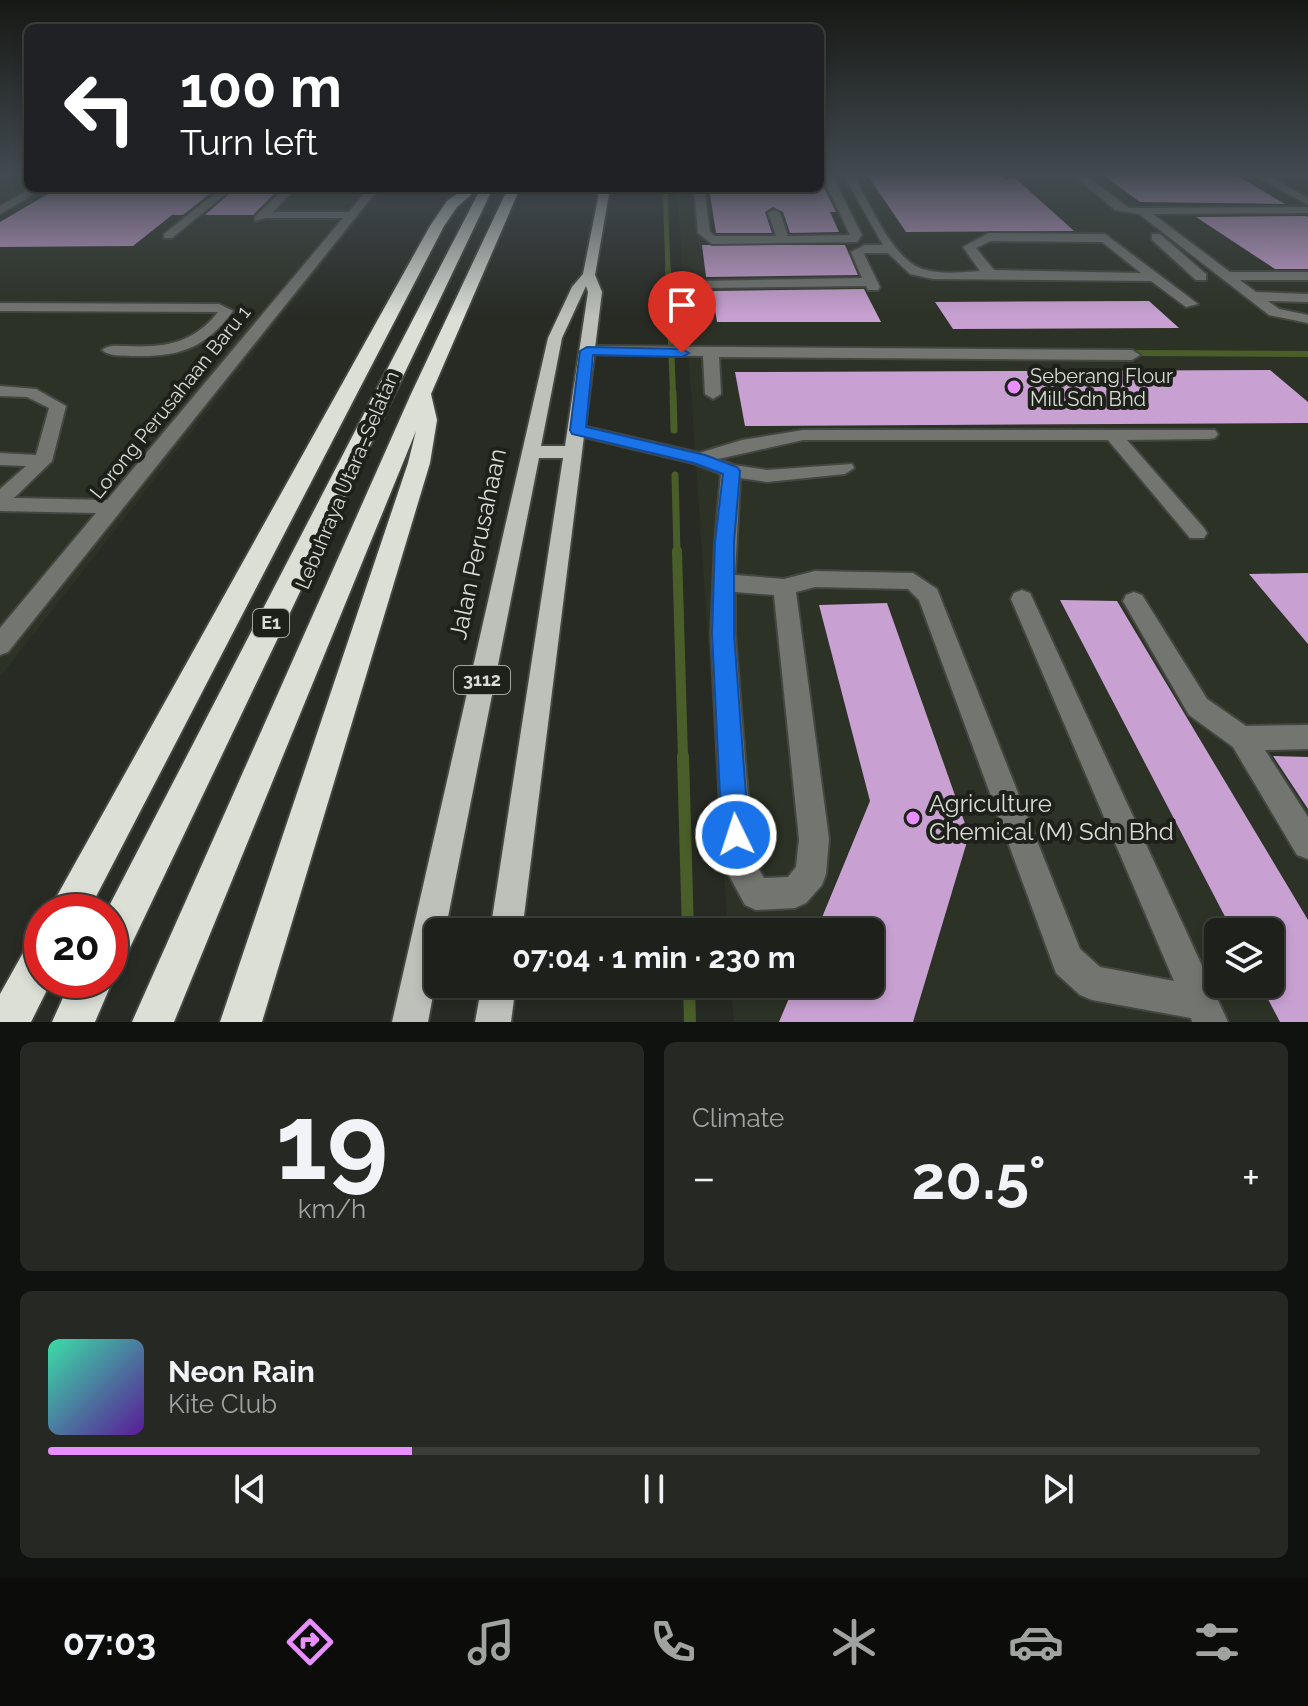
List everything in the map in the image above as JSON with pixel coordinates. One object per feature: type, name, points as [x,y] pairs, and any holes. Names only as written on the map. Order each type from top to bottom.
[{"type":"highway","points":[[77,894],[441,222]]},
{"type":"highway","name":"Lebuhraya Utara–Selatan","points":[[128,910],[470,222]]},
{"type":"highway","name":"Lebuhraya Utara–Selatan","points":[[153,1022],[421,394],[499,222]]},
{"type":"highway","points":[[241,1022],[419,463],[429,427],[428,411],[421,394]]},
{"type":"highway","points":[[8,1022],[24,992]]},
{"type":"highway","points":[[73,1022],[84,998]]},
{"type":"main road","name":"Jalan Perusahaan","points":[[410,1022],[555,338],[579,287],[589,275],[599,222]]},
{"type":"main road","name":"Jalan Perusahaan","points":[[508,918],[595,292],[589,275]]},
{"type":"main road","points":[[531,452],[576,441]]},
{"type":"main road","points":[[493,1022],[497,998]]},
{"type":"street","points":[[168,236],[186,222]]},
{"type":"street","points":[[253,225],[256,222]]},
{"type":"street","name":"Lorong Perusahaan Baru 1","points":[[0,645],[347,222]]},
{"type":"street","points":[[703,222],[704,233],[717,241],[846,242],[856,235],[849,222]]},
{"type":"street","points":[[777,222],[784,241]]},
{"type":"street","points":[[876,222],[899,261],[916,271],[948,275],[1154,277]]},
{"type":"street","points":[[1146,222],[1201,277]]},
{"type":"street","points":[[1150,222],[1274,312],[1308,319]]},
{"type":"street","points":[[991,274],[978,262],[969,247],[978,240],[989,237],[1105,238],[1191,304]]},
{"type":"street","points":[[701,288],[706,284],[872,284],[857,252],[892,249]]},
{"type":"street","points":[[695,269],[705,319]]},
{"type":"street","points":[[1227,276],[1308,276]]},
{"type":"street","points":[[1253,296],[1308,298]]},
{"type":"street","points":[[0,307],[219,308],[226,311],[196,343],[182,348],[165,352],[110,350]]},
{"type":"street","points":[[587,351],[1132,355]]},
{"type":"street","points":[[711,354],[713,394]]},
{"type":"street","points":[[0,391],[30,392],[58,406],[43,461],[0,502]]},
{"type":"street","points":[[1113,434],[1197,533]]},
{"type":"street","points":[[699,459],[742,446],[803,435],[1209,434]]},
{"type":"street","points":[[576,441],[699,459],[731,471],[767,476],[845,468]]},
{"type":"street","points":[[0,459],[43,461]]},
{"type":"street","points":[[731,471],[723,634],[738,864],[756,894],[795,892],[811,874],[814,839],[784,587]]},
{"type":"street","points":[[0,502],[113,507]]},
{"type":"street","points":[[724,583],[784,587],[815,579],[913,581],[929,595],[1068,961],[1092,983],[1206,1013]]},
{"type":"street","points":[[1022,599],[1206,1013]]},
{"type":"street","points":[[1134,601],[1198,707],[1242,738],[1308,844]]},
{"type":"street","points":[[1242,738],[1308,737]]},
{"type":"shaded area","points":[[0,222],[357,222],[0,677]]},
{"type":"shaded area","points":[[679,222],[1308,222],[1308,1022],[734,1022],[732,998],[884,998],[884,918],[727,918]]},
{"type":"building","points":[[0,222],[164,222],[133,246],[0,247]]},
{"type":"building","points":[[714,222],[768,222],[772,233],[716,233]]},
{"type":"building","points":[[786,222],[834,222],[839,232],[790,233]]},
{"type":"building","points":[[899,222],[1064,222],[1074,231],[906,232]]},
{"type":"building","points":[[1203,222],[1308,222],[1308,269],[1275,269]]},
{"type":"building","points":[[702,245],[845,245],[858,275],[706,277]]},
{"type":"building","points":[[864,289],[881,322],[717,322],[712,291]]},
{"type":"building","points":[[1149,301],[1179,328],[953,329],[935,302]]},
{"type":"building","name":"Seberang Flour Mill Sdn Bhd","points":[[1270,370],[1308,402],[1308,423],[745,426],[735,372]]},
{"type":"building","points":[[1308,573],[1308,644],[1249,574]]},
{"type":"building","points":[[1060,600],[1117,601],[1308,920],[1308,1022],[1280,1022],[1267,998],[1284,998],[1284,918],[1226,918]]},
{"type":"building","name":"Agriculture Chemical (M) Sdn Bhd","points":[[887,603],[969,835],[913,1022],[779,1022],[789,998],[884,998],[884,918],[822,918],[870,801],[819,605]]},
{"type":"building","points":[[1273,756],[1308,757],[1308,809]]},
{"type":"waterway","points":[[666,222],[668,271]]},
{"type":"waterway","points":[[668,269],[673,394]]},
{"type":"waterway","points":[[1129,353],[1308,354]]},
{"type":"waterway","points":[[673,392],[674,430]]},
{"type":"waterway","points":[[675,475],[677,553]]},
{"type":"waterway","points":[[677,551],[683,758]]},
{"type":"waterway","points":[[683,756],[688,918]]},
{"type":"waterway","points":[[689,998],[690,1022]]},
{"type":"place","name":"Seberang Flour Mill Sdn Bhd","points":[[1014,387]]},
{"type":"place","name":"Agriculture Chemical (M) Sdn Bhd","points":[[913,818]]},
{"type":"route","points":[[682,353],[587,351],[578,430],[699,459],[731,471],[725,542],[723,634],[736,835]]}]
